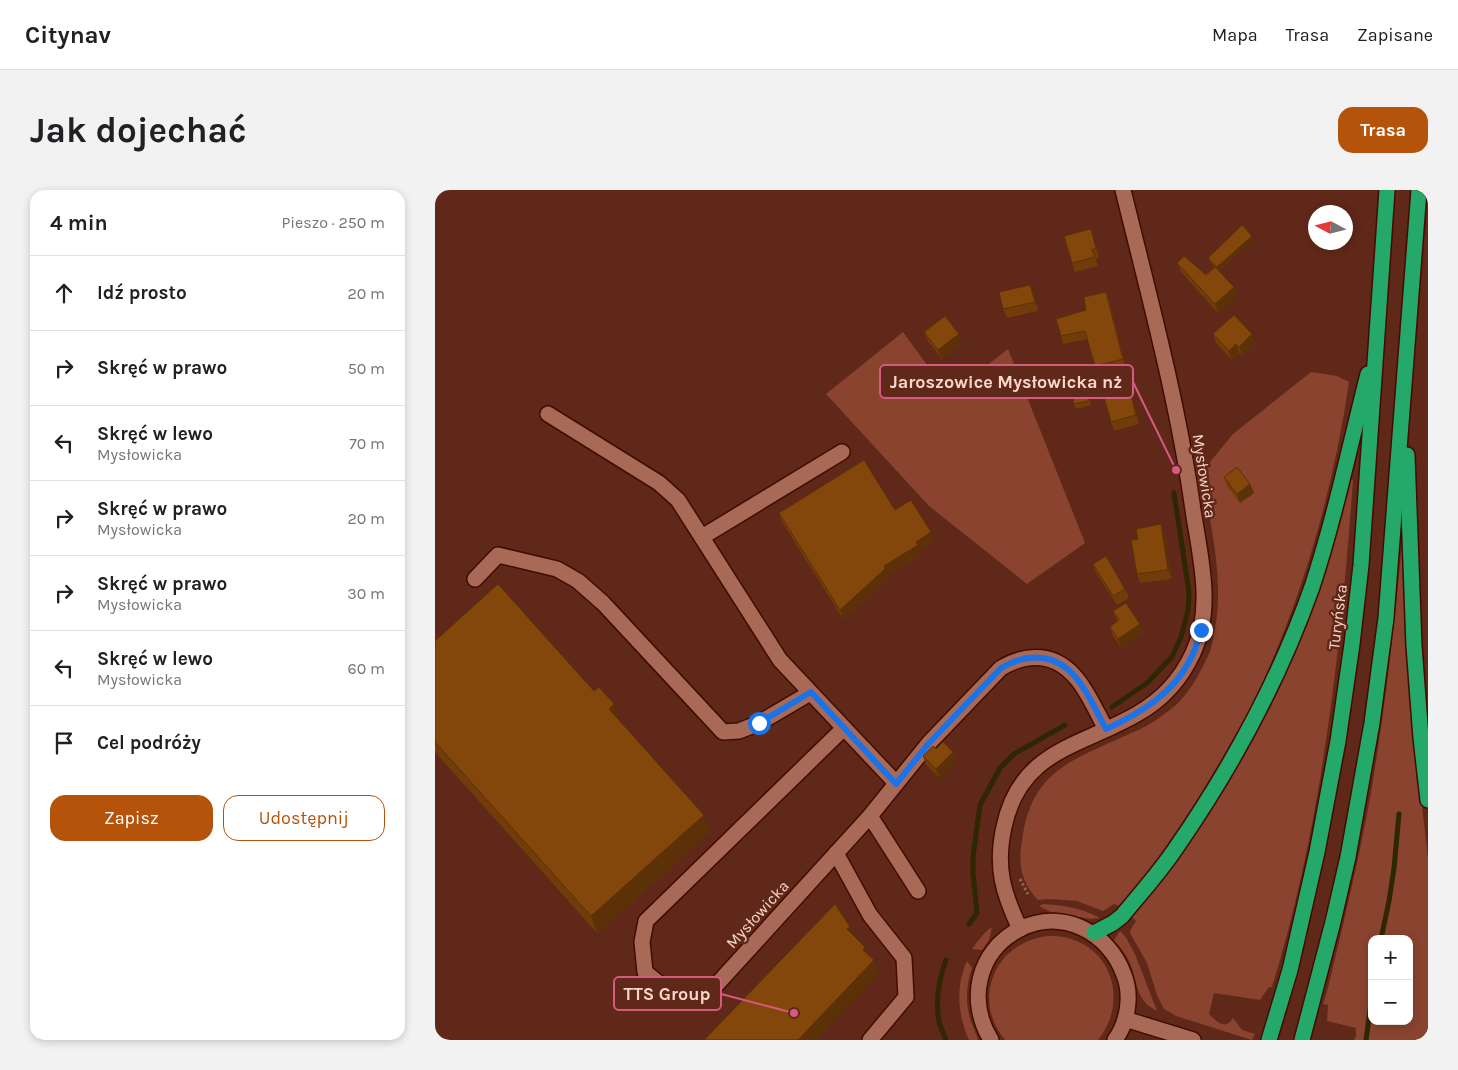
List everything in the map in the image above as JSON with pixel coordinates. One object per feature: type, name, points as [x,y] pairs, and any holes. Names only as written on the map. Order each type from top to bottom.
[{"type":"highway","name":"Turyńska","points":[[1270,1036],[1290,970],[1311,879],[1338,741],[1361,565],[1387,190]]},
{"type":"highway","points":[[1302,1040],[1348,857],[1372,723],[1386,618],[1419,190]]},
{"type":"highway","points":[[1094,933],[1122,916],[1175,850],[1225,772],[1258,714],[1289,646],[1314,578],[1331,523],[1378,336]]},
{"type":"highway","points":[[1405,382],[1414,646],[1428,800]]},
{"type":"street","name":"Mysłowicka","points":[[1020,929],[1009,905],[1000,873],[1000,845],[1006,813],[1018,790],[1037,766],[1061,750],[1141,712],[1159,699],[1170,688],[1193,653],[1199,638],[1203,613],[1203,583],[1200,559],[1188,470],[1178,416],[1123,190]]},
{"type":"street","points":[[548,414],[659,483],[678,500],[780,660],[896,784]]},
{"type":"street","points":[[702,537],[842,452]]},
{"type":"street","points":[[475,579],[498,555],[557,569],[578,581],[603,603],[723,732],[739,731],[759,723],[811,692]]},
{"type":"street","name":"Mysłowicka","points":[[844,728],[646,921],[643,942],[645,972],[660,984],[687,993],[709,993],[870,816],[929,743],[1001,668],[1023,658],[1034,657],[1047,658],[1060,663],[1077,679],[1106,729]]},
{"type":"street","points":[[870,816],[918,891]]},
{"type":"street","points":[[836,853],[870,915],[904,958],[906,997],[870,1040]]},
{"type":"street","points":[[991,1040],[984,1029],[978,1010],[977,991],[982,972],[991,954],[1004,940],[1020,929],[1038,923],[1057,922],[1076,925],[1094,933],[1109,946],[1120,962],[1127,981],[1128,1000],[1125,1020],[1115,1040]]},
{"type":"street","points":[[1125,1020],[1193,1040]]},
{"type":"path","points":[[1019,870],[1020,880],[1028,894]]},
{"type":"shaded area","points":[[903,332],[949,395],[1008,349],[1085,543],[1027,584],[929,506],[826,394]]},
{"type":"shaded area","points":[[1311,372],[1337,376],[1349,382],[1342,423],[1325,505],[1301,585],[1287,624],[1252,706],[1208,783],[1179,827],[1154,863],[1119,906],[1114,904],[1103,911],[1077,901],[1038,900],[1024,880],[1020,858],[1026,820],[1041,787],[1065,765],[1149,725],[1171,709],[1180,701],[1192,685],[1210,652],[1217,618],[1218,576],[1213,535],[1201,473],[1233,434]]},
{"type":"shaded area","points":[[1351,479],[1353,480],[1348,543],[1327,736],[1304,863],[1289,926],[1272,987],[1269,987],[1260,1000],[1214,993],[1209,1014],[1221,1024],[1227,1024],[1233,1018],[1242,1030],[1255,1034],[1252,1040],[1176,1016],[1164,1009],[1157,995],[1147,963],[1130,933],[1136,921],[1132,917],[1196,832],[1215,802],[1252,741],[1284,677],[1329,554]]},
{"type":"shaded area","points":[[1402,541],[1404,542],[1417,762],[1428,858],[1428,1040],[1354,1040],[1356,1028],[1327,1021],[1328,1005],[1323,1004],[1351,888],[1372,787],[1389,665]]},
{"type":"shaded area","points":[[1043,904],[1072,908],[1100,918],[1091,919],[1051,912],[1039,906]]},
{"type":"shaded area","points":[[992,927],[989,940],[982,950],[972,949],[984,934]]},
{"type":"shaded area","points":[[1120,931],[1135,954],[1157,1011],[1150,1007],[1141,996],[1130,963],[1114,940]]},
{"type":"shaded area","points":[[1048,936],[1068,938],[1085,945],[1099,956],[1108,971],[1113,987],[1113,1005],[1108,1023],[1098,1040],[1005,1040],[995,1024],[990,1007],[990,991],[994,975],[1002,961],[1014,949],[1030,941]]},
{"type":"shaded area","points":[[967,961],[972,968],[967,988],[967,1001],[971,1021],[978,1040],[969,1040],[960,1011],[959,991]]},
{"type":"building","points":[[1242,225],[1252,236],[1217,267],[1208,258]]},
{"type":"building","points":[[1091,229],[1096,248],[1092,250],[1095,257],[1072,263],[1064,236]]},
{"type":"building","points":[[1184,256],[1206,275],[1215,267],[1234,287],[1215,304],[1177,263]]},
{"type":"building","points":[[1030,285],[1035,302],[1003,309],[999,292]]},
{"type":"building","points":[[1106,292],[1123,359],[1095,366],[1085,331],[1061,336],[1056,319],[1086,310],[1084,297]]},
{"type":"building","points":[[1234,315],[1252,334],[1239,347],[1236,344],[1229,351],[1213,334]]},
{"type":"building","points":[[945,316],[959,334],[938,350],[924,332]]},
{"type":"building","points":[[1084,378],[1089,401],[1074,404],[1069,382]]},
{"type":"building","points":[[1130,390],[1136,415],[1111,422],[1104,397]]},
{"type":"building","points":[[864,460],[895,510],[911,500],[931,532],[916,542],[918,545],[884,566],[885,569],[840,610],[779,513]]},
{"type":"building","points":[[1237,467],[1250,484],[1237,494],[1224,477]]},
{"type":"building","points":[[1161,524],[1168,570],[1137,574],[1131,540],[1138,539],[1136,529]]},
{"type":"building","points":[[1106,556],[1125,589],[1113,596],[1093,564]]},
{"type":"building","points":[[498,584],[594,691],[599,687],[614,704],[609,709],[704,815],[591,916],[435,742],[435,641]]},
{"type":"building","points":[[1126,603],[1140,624],[1118,639],[1110,627],[1119,620],[1113,611]]},
{"type":"building","points":[[943,742],[953,752],[936,769],[923,756],[933,746],[936,749]]},
{"type":"building","points":[[835,904],[850,927],[847,929],[865,947],[863,950],[874,960],[798,1040],[704,1040]]},
{"type":"waterway","points":[[1112,707],[1147,683],[1172,657],[1181,637],[1188,611],[1189,592],[1174,493]]},
{"type":"waterway","points":[[969,924],[977,913],[973,857],[980,805],[1000,768],[1014,754],[1065,725]]},
{"type":"waterway","points":[[1382,935],[1394,868],[1399,814]]},
{"type":"waterway","points":[[946,960],[941,975],[937,1005],[940,1023],[946,1040]]},
{"type":"waterway","points":[[1366,1040],[1368,1025]]},
{"type":"place","name":"Jaroszowice Mysłowicka nż","points":[[1176,470]]},
{"type":"place","name":"TTS Group","points":[[794,1013]]},
{"type":"route","points":[[759,723],[811,692],[896,784],[929,743],[1001,668],[1012,662],[1034,657],[1047,658],[1060,663],[1077,679],[1106,729],[1141,712],[1170,688],[1190,660],[1201,630]]}]
